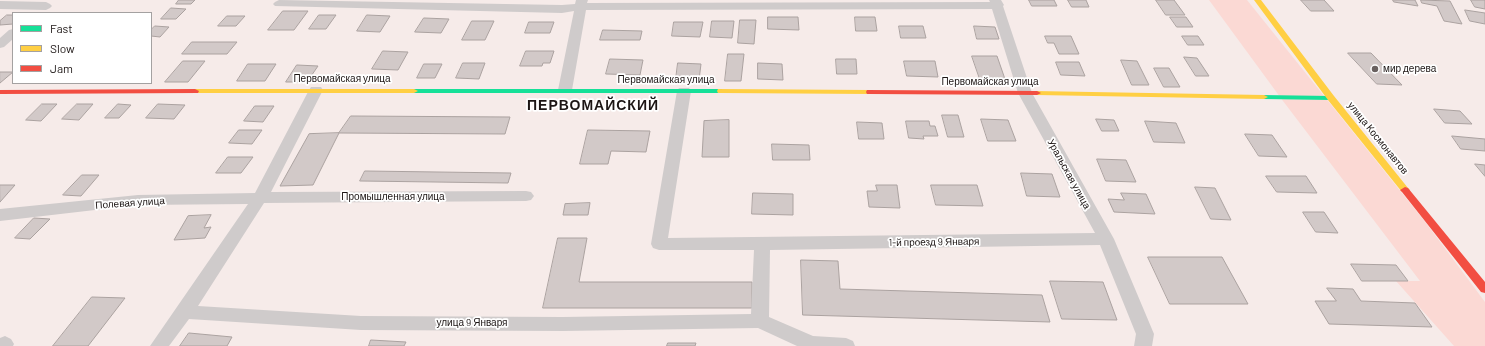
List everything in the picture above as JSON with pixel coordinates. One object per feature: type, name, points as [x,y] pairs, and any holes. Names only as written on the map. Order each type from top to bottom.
[{"type":"street","name":"улица Космонавтов","points":[[1257,0],[1331,98],[1485,288]]},
{"type":"street","points":[[280,2],[562,10],[581,4],[596,6],[996,3]]},
{"type":"street","name":"Уральская улица","points":[[996,3],[1025,93],[1106,239],[1145,334],[1143,346]]},
{"type":"street","points":[[565,90],[581,4]]},
{"type":"street","points":[[0,6],[45,6]]},
{"type":"street","points":[[0,44],[12,34]]},
{"type":"street","points":[[159,346],[184,312],[260,198],[316,90]]},
{"type":"street","name":"Первомайская улица","points":[[0,92],[565,90],[1025,93],[1331,98]]},
{"type":"street","points":[[684,91],[659,244],[762,244],[760,321]]},
{"type":"street","name":"Промышленная улица","points":[[260,198],[526,196]]},
{"type":"street","name":"Полевая улица","points":[[0,215],[138,200],[260,198]]},
{"type":"street","name":"1-й проезд 9 Января","points":[[762,244],[1106,239]]},
{"type":"street","name":"улица 9 Января","points":[[184,312],[360,322],[563,324],[760,321],[811,344],[846,346]]},
{"type":"shaded area","points":[[1209,0],[1247,0],[1426,223],[1485,302],[1485,346],[1454,346],[1396,281],[1420,281],[1283,101]]},
{"type":"building","points":[[179,0],[195,0],[191,4],[176,4]]},
{"type":"building","points":[[1029,0],[1054,0],[1057,6],[1032,6]]},
{"type":"building","points":[[1068,0],[1086,0],[1089,7],[1072,7]]},
{"type":"building","points":[[1156,0],[1174,0],[1185,15],[1166,15]]},
{"type":"building","points":[[1301,0],[1324,0],[1334,11],[1311,11]]},
{"type":"building","points":[[1393,0],[1415,0],[1418,6],[1394,2]]},
{"type":"building","points":[[1421,0],[1450,1],[1462,24],[1444,21],[1437,6],[1422,3]]},
{"type":"building","points":[[1471,0],[1485,0],[1485,9],[1475,7]]},
{"type":"building","points":[[171,8],[186,9],[176,19],[161,19]]},
{"type":"building","points":[[1465,10],[1485,13],[1485,24],[1470,21]]},
{"type":"building","points":[[283,11],[308,11],[294,30],[268,30]]},
{"type":"building","points":[[7,15],[12,15],[12,24],[0,25],[0,21]]},
{"type":"building","points":[[319,15],[336,15],[326,29],[309,29]]},
{"type":"building","points":[[367,15],[390,16],[380,32],[357,31]]},
{"type":"building","points":[[227,16],[245,16],[236,26],[218,26]]},
{"type":"building","points":[[768,17],[798,17],[799,30],[768,29]]},
{"type":"building","points":[[855,17],[875,17],[877,31],[856,31]]},
{"type":"building","points":[[1170,17],[1186,17],[1193,27],[1177,27]]},
{"type":"building","points":[[424,18],[449,19],[441,33],[415,32]]},
{"type":"building","points":[[740,20],[756,20],[754,44],[738,43]]},
{"type":"building","points":[[472,21],[494,21],[485,40],[462,40]]},
{"type":"building","points":[[712,21],[734,21],[732,38],[710,37]]},
{"type":"building","points":[[529,22],[554,22],[550,33],[525,33]]},
{"type":"building","points":[[674,22],[703,22],[700,37],[672,36]]},
{"type":"building","points":[[155,26],[169,27],[160,37],[152,36],[152,29]]},
{"type":"building","points":[[899,26],[923,26],[926,38],[901,38]]},
{"type":"building","points":[[974,26],[995,27],[999,39],[977,39]]},
{"type":"building","points":[[603,30],[642,31],[640,40],[600,40]]},
{"type":"building","points":[[1045,36],[1071,36],[1079,54],[1059,54],[1054,43],[1048,43]]},
{"type":"building","points":[[1182,36],[1198,36],[1204,45],[1188,45]]},
{"type":"building","points":[[192,42],[237,42],[227,54],[182,54]]},
{"type":"building","points":[[383,51],[408,52],[398,70],[372,69]]},
{"type":"building","points":[[526,51],[554,51],[550,63],[543,63],[542,66],[520,66]]},
{"type":"building","name":"мир дерева","points":[[1348,53],[1371,53],[1402,85],[1377,84]]},
{"type":"building","points":[[728,54],[744,54],[741,81],[725,81]]},
{"type":"building","points":[[972,56],[997,56],[1006,82],[981,82]]},
{"type":"building","points":[[1184,57],[1197,58],[1209,76],[1196,76]]},
{"type":"building","points":[[610,59],[643,60],[640,75],[606,74]]},
{"type":"building","points":[[836,59],[856,59],[857,74],[837,74]]},
{"type":"building","points":[[1121,60],[1137,61],[1149,85],[1132,85]]},
{"type":"building","points":[[183,61],[205,61],[188,82],[165,82]]},
{"type":"building","points":[[904,61],[935,61],[938,77],[907,76]]},
{"type":"building","points":[[1056,62],[1079,62],[1085,76],[1061,75]]},
{"type":"building","points":[[463,63],[485,63],[479,79],[456,78]]},
{"type":"building","points":[[678,63],[701,64],[699,80],[676,79]]},
{"type":"building","points":[[758,63],[782,64],[783,80],[758,79]]},
{"type":"building","points":[[248,64],[276,64],[265,81],[237,81]]},
{"type":"building","points":[[424,64],[442,64],[435,78],[417,78]]},
{"type":"building","points":[[297,65],[318,66],[307,82],[286,82]]},
{"type":"building","points":[[1154,68],[1169,68],[1180,87],[1164,87]]},
{"type":"building","points":[[0,72],[12,72],[12,73],[0,83]]},
{"type":"building","points":[[42,104],[57,104],[41,121],[26,120]]},
{"type":"building","points":[[77,104],[93,104],[79,120],[62,119]]},
{"type":"building","points":[[118,104],[131,105],[119,118],[105,118]]},
{"type":"building","points":[[158,104],[185,105],[174,119],[146,118]]},
{"type":"building","points":[[255,106],[274,106],[263,122],[244,121]]},
{"type":"building","points":[[1434,109],[1460,111],[1472,124],[1445,123]]},
{"type":"building","points":[[942,115],[958,115],[964,137],[948,137]]},
{"type":"building","points":[[351,116],[510,117],[505,134],[339,133]]},
{"type":"building","points":[[981,119],[1008,120],[1016,141],[988,141]]},
{"type":"building","points":[[1096,119],[1114,120],[1119,131],[1102,131]]},
{"type":"building","points":[[729,120],[729,157],[702,157],[704,121]]},
{"type":"building","points":[[906,121],[929,121],[930,126],[935,126],[938,136],[923,136],[924,139],[909,138]]},
{"type":"building","points":[[1145,121],[1176,123],[1185,143],[1154,142]]},
{"type":"building","points":[[857,122],[882,123],[884,139],[859,139]]},
{"type":"building","points":[[239,130],[262,130],[252,144],[229,143]]},
{"type":"building","points":[[588,130],[650,131],[646,152],[611,151],[608,164],[580,164]]},
{"type":"building","points":[[339,133],[313,185],[280,186],[309,134]]},
{"type":"building","points":[[1245,134],[1272,135],[1287,157],[1259,156]]},
{"type":"building","points":[[1452,136],[1485,139],[1485,151],[1461,149]]},
{"type":"building","points":[[772,144],[809,145],[810,160],[773,160]]},
{"type":"building","points":[[228,157],[253,157],[241,173],[216,173]]},
{"type":"building","points":[[1097,159],[1126,160],[1136,182],[1106,181]]},
{"type":"building","points":[[1475,164],[1485,165],[1485,176]]},
{"type":"building","points":[[365,171],[511,173],[508,183],[360,181]]},
{"type":"building","points":[[1021,173],[1052,174],[1060,197],[1027,196]]},
{"type":"building","points":[[82,175],[99,175],[81,196],[63,195]]},
{"type":"building","points":[[1266,176],[1306,176],[1317,193],[1277,192]]},
{"type":"building","points":[[0,185],[15,185],[0,202]]},
{"type":"building","points":[[876,185],[897,185],[900,208],[869,207],[867,191],[877,191]]},
{"type":"building","points":[[931,185],[977,185],[983,206],[936,205]]},
{"type":"building","points":[[1195,187],[1215,188],[1231,220],[1211,219]]},
{"type":"building","points":[[753,193],[793,194],[793,215],[752,214]]},
{"type":"building","points":[[1121,193],[1146,194],[1155,214],[1114,212],[1108,199],[1124,200]]},
{"type":"building","points":[[590,203],[588,215],[563,215],[565,204]]},
{"type":"building","points":[[1303,212],[1324,212],[1338,233],[1316,232]]},
{"type":"building","points":[[211,215],[204,228],[211,227],[205,238],[174,240],[188,216]]},
{"type":"building","points":[[34,218],[50,219],[30,239],[15,238]]},
{"type":"building","points":[[558,238],[587,238],[579,282],[752,282],[752,308],[543,308]]},
{"type":"building","points":[[1148,257],[1222,257],[1248,304],[1170,304]]},
{"type":"building","points":[[801,260],[838,261],[840,289],[1042,295],[1050,322],[803,315]]},
{"type":"building","points":[[1351,264],[1396,265],[1408,281],[1362,281]]},
{"type":"building","points":[[1050,281],[1103,282],[1117,320],[1062,319]]},
{"type":"building","points":[[1327,288],[1353,289],[1361,301],[1415,303],[1432,327],[1329,324],[1315,301],[1336,301]]},
{"type":"building","points":[[92,297],[125,298],[88,346],[53,346]]},
{"type":"building","points":[[189,333],[232,337],[227,346],[180,346]]},
{"type":"building","points":[[371,340],[406,342],[404,346],[369,346]]},
{"type":"building","points":[[668,343],[696,343],[695,346],[667,346]]},
{"type":"traffic: fast","points":[[414,91],[721,91]]},
{"type":"traffic: fast","points":[[1264,97],[1331,98]]},
{"type":"traffic: slow","points":[[1257,0],[1331,98],[1405,190]]},
{"type":"traffic: slow","points":[[195,91],[414,91]]},
{"type":"traffic: slow","points":[[721,91],[870,92]]},
{"type":"traffic: slow","points":[[1037,93],[1264,97]]},
{"type":"traffic: jam","points":[[0,92],[195,91]]},
{"type":"traffic: jam","points":[[870,92],[1037,93]]},
{"type":"traffic: jam","points":[[1405,190],[1485,289]]},
{"type":"place","name":"мир дерева","points":[[1375,69]]},
{"type":"district","name":"ПЕРВОМАЙСКИЙ","points":[[593,105]]}]
